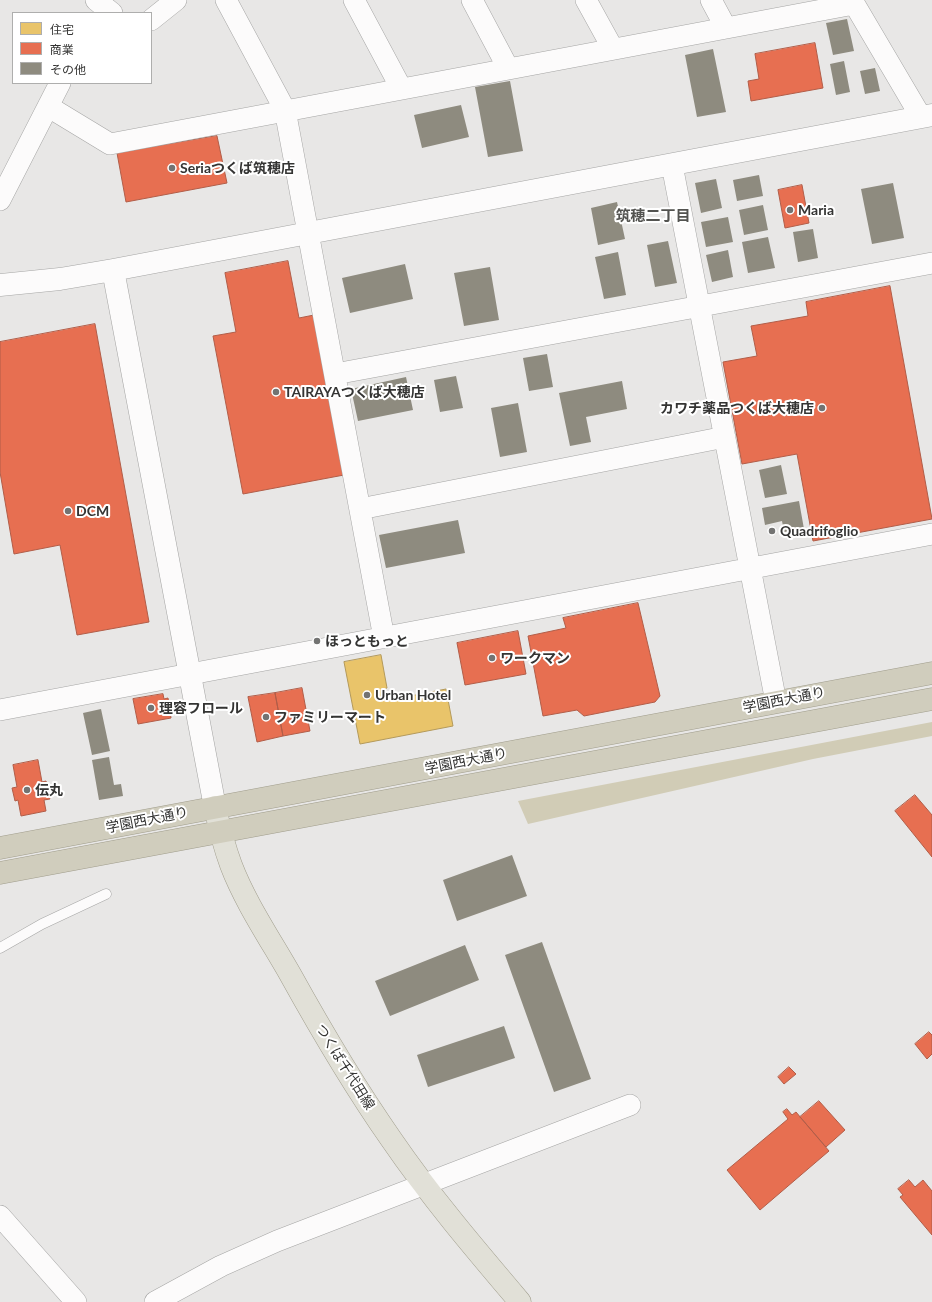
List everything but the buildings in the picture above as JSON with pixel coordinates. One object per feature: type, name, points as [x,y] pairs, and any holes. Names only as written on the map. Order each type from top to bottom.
[{"type":"highway","name":"学園西大通り","points":[[0,848],[932,673]]},
{"type":"highway","name":"学園西大通り","points":[[0,873],[932,699]]},
{"type":"main road","name":"つくば千代田線","points":[[215,807],[220,832],[232,866],[244,893],[313,1015],[390,1138],[469,1242],[520,1302]]},
{"type":"street","points":[[152,19],[176,0]]},
{"type":"street","points":[[226,0],[285,110],[384,638]]},
{"type":"street","points":[[354,0],[401,88]]},
{"type":"street","points":[[472,0],[508,68]]},
{"type":"street","points":[[586,0],[613,49]]},
{"type":"street","points":[[711,0],[726,28]]},
{"type":"street","points":[[0,285],[60,279],[112,270],[927,116],[853,2],[726,28],[110,144],[49,107]]},
{"type":"street","points":[[0,200],[60,84]]},
{"type":"street","points":[[672,165],[776,702]]},
{"type":"street","points":[[335,374],[932,263]]},
{"type":"street","points":[[112,270],[215,807]]},
{"type":"street","points":[[360,509],[725,437]]},
{"type":"street","points":[[0,710],[932,534]]},
{"type":"street","points":[[155,1302],[221,1266],[270,1244],[630,1105]]},
{"type":"street","points":[[0,1216],[76,1302]]},
{"type":"lane","points":[[0,948],[42,924],[106,894]]},
{"type":"shaded area","points":[[932,722],[932,736],[813,759],[528,824],[518,801]]},
{"type":"place","name":"Seriaつくば筑穂店","points":[[172,168]]},
{"type":"place","name":"Maria","points":[[790,210]]},
{"type":"place","name":"TAIRAYAつくば大穂店","points":[[276,392]]},
{"type":"place","name":"カワチ薬品つくば大穂店","points":[[822,408]]},
{"type":"place","name":"DCM","points":[[68,511]]},
{"type":"place","name":"Quadrifoglio","points":[[772,531]]},
{"type":"place","name":"ほっともっと","points":[[317,641]]},
{"type":"place","name":"ワークマン","points":[[492,658]]},
{"type":"place","name":"Urban Hotel","points":[[367,695]]},
{"type":"place","name":"理容フロール","points":[[151,708]]},
{"type":"place","name":"ファミリーマート","points":[[266,717]]},
{"type":"place","name":"伝丸","points":[[27,790]]},
{"type":"district","name":"筑穂二丁目","points":[[653,216]]}]
